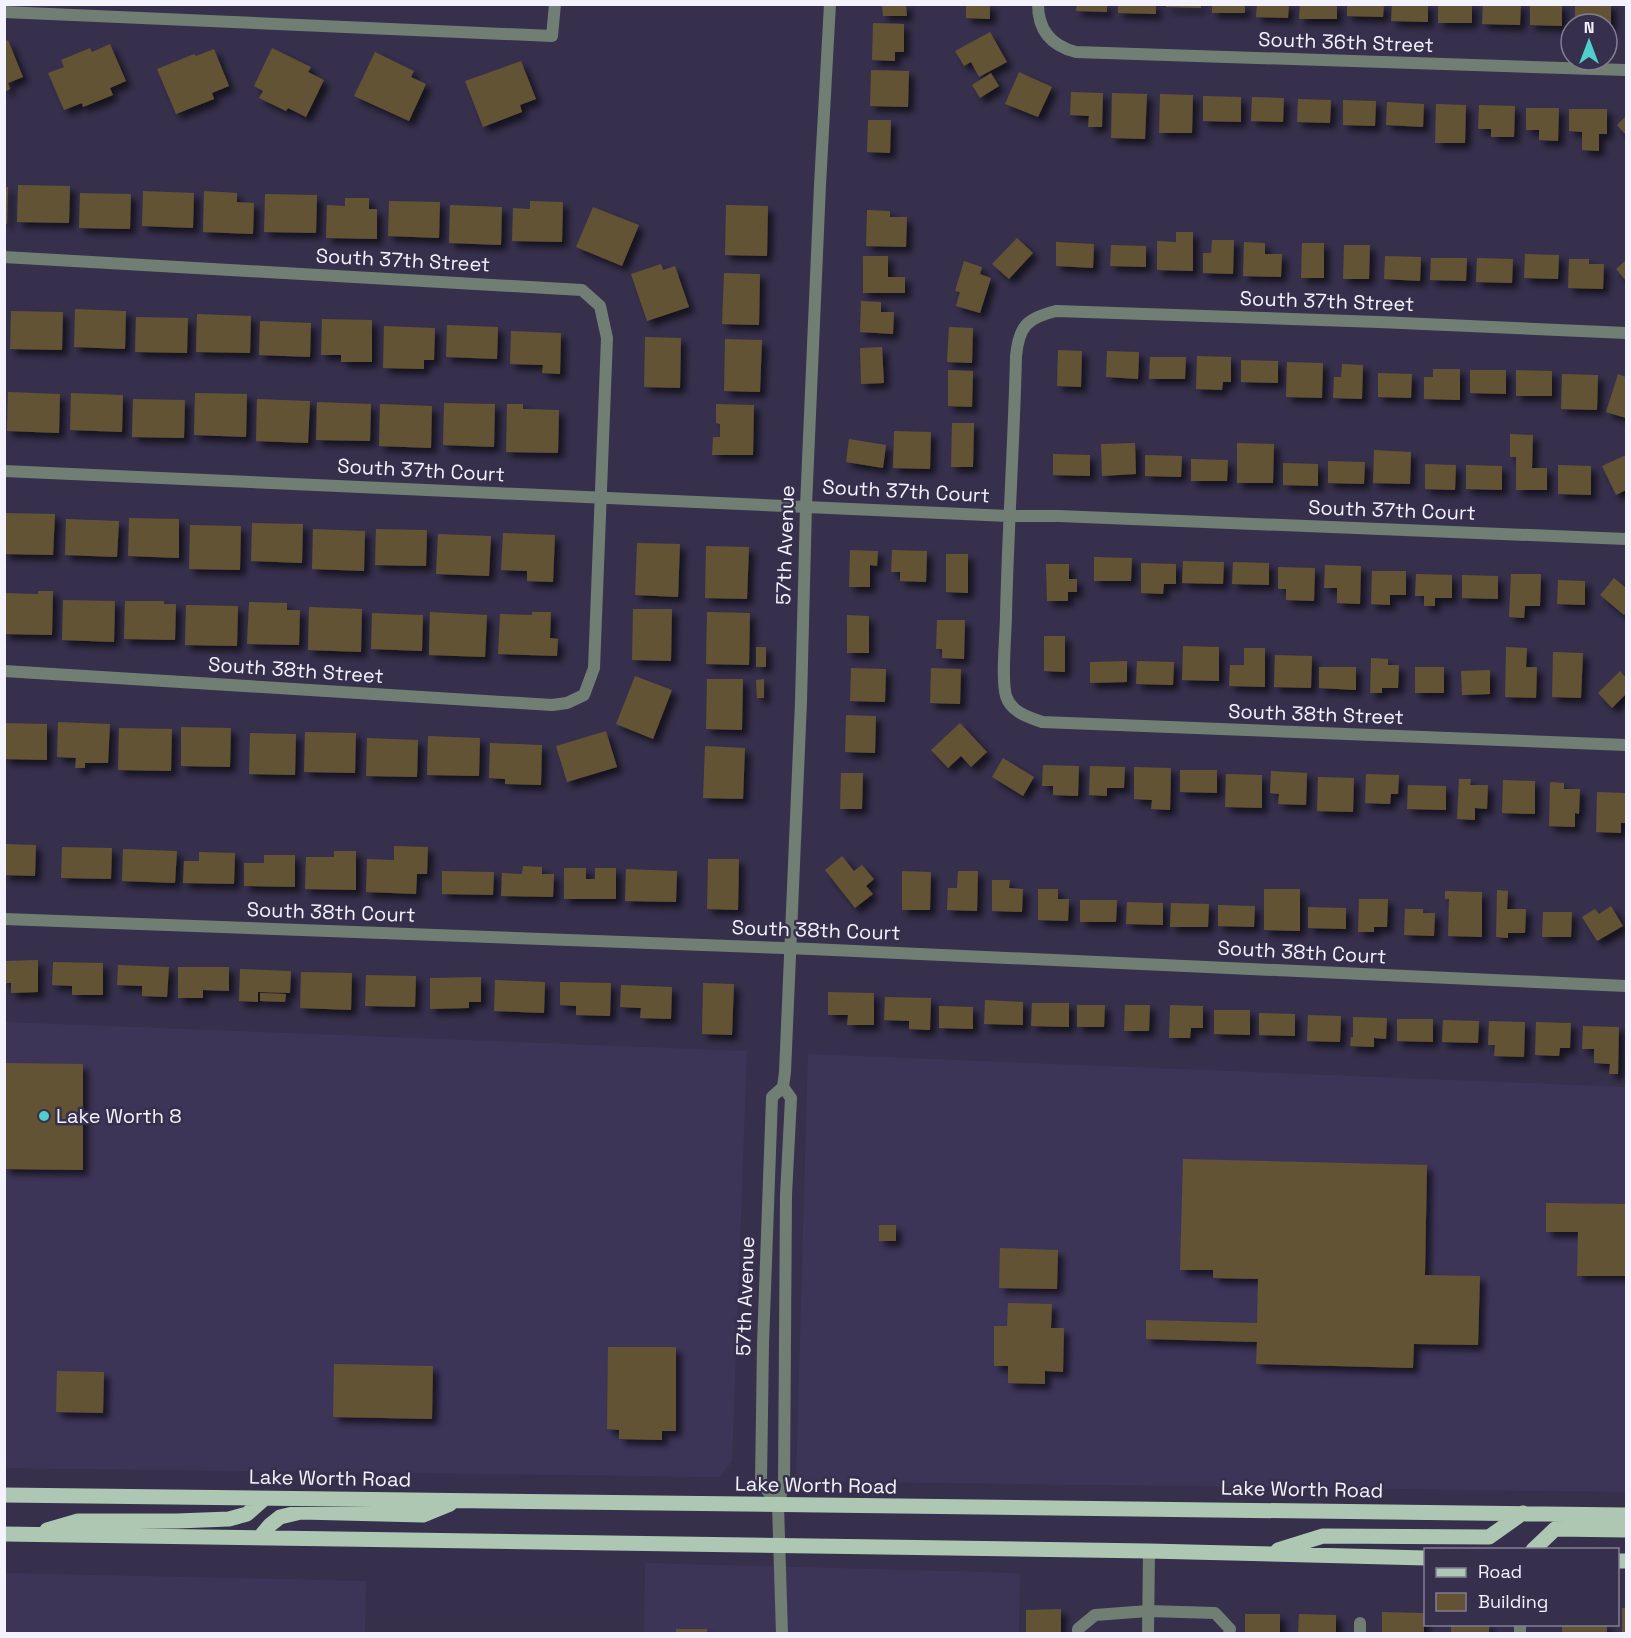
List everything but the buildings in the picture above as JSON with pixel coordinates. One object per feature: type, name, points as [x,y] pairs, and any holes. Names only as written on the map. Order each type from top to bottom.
[{"type":"main road","name":"Lake Worth Road","points":[[4,1495],[1626,1515]]},
{"type":"main road","points":[[32,1535],[78,1521],[229,1519],[247,1514],[264,1498]]},
{"type":"main road","points":[[260,1537],[280,1517],[301,1512],[423,1515],[458,1501]]},
{"type":"main road","points":[[1266,1554],[1323,1536],[1489,1537],[1523,1513]]},
{"type":"main road","points":[[1535,1548],[1555,1529],[1626,1530]]},
{"type":"main road","points":[[4,1534],[1149,1551],[1424,1558]]},
{"type":"street","points":[[4,12],[42,9],[552,36],[555,4]]},
{"type":"street","name":"57th Avenue","points":[[782,1634],[778,1505],[784,1483],[786,1209],[791,1098],[783,1087],[801,702],[806,506],[830,4]]},
{"type":"street","name":"South 36th Street","points":[[1038,4],[1040,22],[1045,33],[1053,43],[1076,52],[1626,70]]},
{"type":"street","name":"South 37th Street","points":[[4,257],[582,290],[600,306],[607,338],[594,668],[584,695]]},
{"type":"street","name":"South 37th Street","points":[[1008,516],[1016,356],[1021,332],[1028,322],[1040,315],[1056,311],[1626,333]]},
{"type":"street","name":"South 37th Court","points":[[4,471],[1008,516],[1626,539]]},
{"type":"street","name":"South 38th Street","points":[[1008,516],[1005,694],[1009,704],[1023,716],[1042,722],[1626,745]]},
{"type":"street","name":"South 38th Street","points":[[4,671],[552,705],[567,703],[584,695]]},
{"type":"street","name":"South 38th Court","points":[[4,919],[790,948],[1626,986]]},
{"type":"street","name":"57th Avenue","points":[[778,1505],[761,1482],[772,1097],[783,1087]]},
{"type":"street","points":[[1149,1551],[1149,1634]]},
{"type":"street","points":[[1078,1634],[1078,1629],[1095,1615],[1148,1611],[1215,1613],[1230,1629],[1229,1634]]},
{"type":"shaded area","points":[[5,1022],[747,1051],[732,1461],[720,1477],[5,1468]]},
{"type":"shaded area","points":[[808,1054],[1626,1087],[1626,1492],[796,1481]]},
{"type":"shaded area","points":[[645,1563],[1020,1573],[1019,1633],[644,1634]]},
{"type":"shaded area","points":[[5,1573],[366,1581],[365,1633],[5,1633]]},
{"type":"place","name":"Lake Worth 8","points":[[44,1116]]}]
